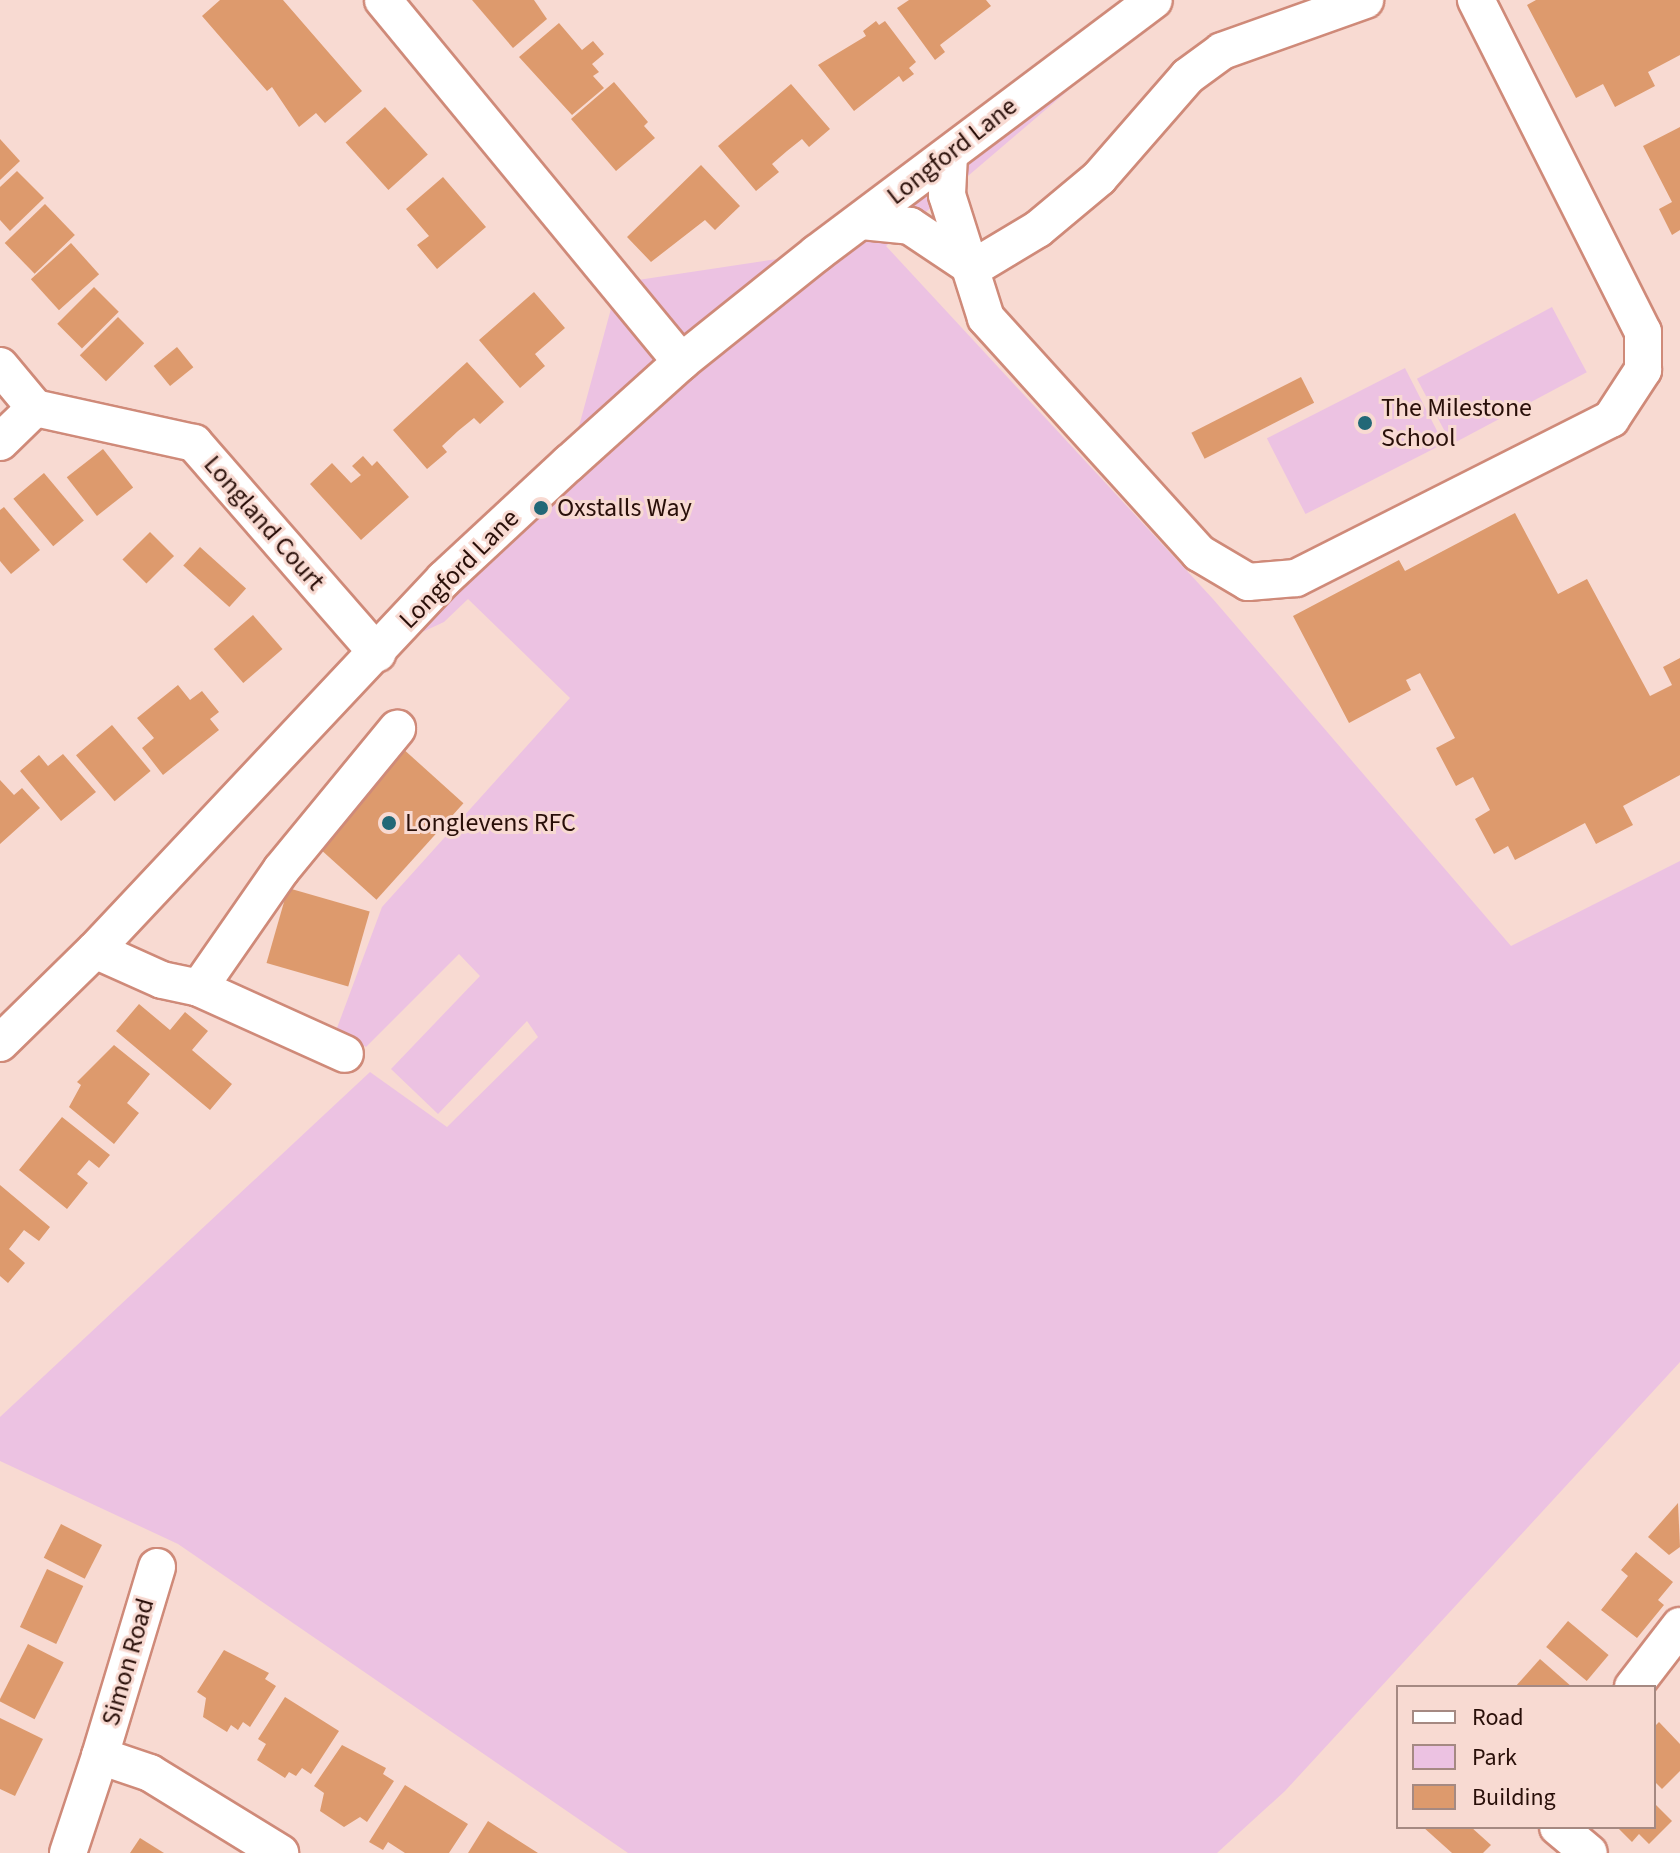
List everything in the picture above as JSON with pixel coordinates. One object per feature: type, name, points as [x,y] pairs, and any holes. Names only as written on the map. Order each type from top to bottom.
[{"type":"street","points":[[383,0],[681,362]]},
{"type":"street","name":"Longford Lane","points":[[0,1043],[95,950],[444,579],[681,362],[1154,0]]},
{"type":"street","points":[[973,268],[1038,229],[1099,178],[1188,76],[1222,51],[1365,0]]},
{"type":"street","points":[[949,155],[947,195],[973,268],[986,318],[1199,553],[1248,582],[1296,578],[1611,419],[1643,370],[1643,332],[1476,0]]},
{"type":"street","points":[[862,221],[910,226],[973,268]]},
{"type":"street","points":[[0,366],[35,408],[0,442]]},
{"type":"street","name":"Longland Court","points":[[35,408],[194,443],[377,653]]},
{"type":"street","points":[[199,988],[281,870],[397,729]]},
{"type":"street","points":[[95,950],[162,980],[199,988],[345,1054]]},
{"type":"street","name":"Simon Road","points":[[68,1853],[157,1567]]},
{"type":"street","points":[[1635,1685],[1680,1626]]},
{"type":"street","name":"Simon Road","points":[[100,1756],[150,1773],[280,1853]]},
{"type":"street","points":[[1560,1829],[1589,1853]]},
{"type":"green space","points":[[1154,0],[1174,0],[886,246],[1213,599],[1511,946],[1680,861],[1680,1362],[1285,1791],[1217,1853],[628,1853],[178,1544],[0,1461],[0,1417],[370,1072],[447,1127],[538,1037],[527,1021],[438,1114],[391,1069],[480,976],[459,954],[366,1047],[337,1028],[382,907],[570,698],[468,599],[444,622],[377,653],[569,463],[618,283],[817,253]]},
{"type":"green space","points":[[1552,307],[1587,372],[1452,444],[1417,379]]},
{"type":"green space","points":[[1405,368],[1444,444],[1305,514],[1267,438]]},
{"type":"building","points":[[220,0],[283,0],[362,91],[325,123],[316,113],[299,127],[272,87],[267,91],[202,16]]},
{"type":"building","points":[[472,0],[534,0],[547,19],[513,48]]},
{"type":"building","points":[[909,0],[986,0],[991,6],[940,45],[945,52],[935,60],[897,8]]},
{"type":"building","points":[[1536,0],[1680,0],[1680,55],[1648,72],[1655,86],[1615,107],[1603,84],[1576,98],[1527,5]]},
{"type":"building","points":[[876,21],[879,25],[885,21],[916,62],[909,68],[914,74],[903,82],[899,76],[854,111],[818,65],[866,36],[863,31]]},
{"type":"building","points":[[559,23],[582,50],[593,41],[604,54],[592,64],[599,72],[593,76],[604,88],[572,115],[519,57]]},
{"type":"building","points":[[614,82],[648,122],[644,126],[655,138],[616,171],[571,119]]},
{"type":"building","points":[[791,84],[830,129],[809,147],[802,139],[787,151],[772,164],[779,172],[756,191],[718,146]]},
{"type":"building","points":[[385,107],[428,155],[388,190],[346,142]]},
{"type":"building","points":[[1680,127],[1680,230],[1672,235],[1659,209],[1672,202],[1643,146]]},
{"type":"building","points":[[0,139],[20,161],[0,180]]},
{"type":"building","points":[[701,165],[740,206],[715,230],[705,220],[651,262],[627,237]]},
{"type":"building","points":[[17,171],[44,198],[10,231],[0,220],[0,187]]},
{"type":"building","points":[[443,177],[486,227],[437,269],[417,245],[429,236],[406,209]]},
{"type":"building","points":[[45,204],[75,235],[35,274],[5,243]]},
{"type":"building","points":[[71,243],[99,274],[59,310],[31,279]]},
{"type":"building","points":[[94,287],[119,312],[82,349],[57,324]]},
{"type":"building","points":[[534,292],[565,328],[535,354],[545,366],[520,388],[479,340]]},
{"type":"building","points":[[118,317],[144,343],[106,381],[80,355]]},
{"type":"building","points":[[177,347],[193,367],[170,386],[154,366]]},
{"type":"building","points":[[467,362],[504,402],[480,424],[474,418],[458,431],[442,446],[447,452],[427,469],[393,430]]},
{"type":"building","points":[[1301,377],[1314,403],[1205,459],[1191,433]]},
{"type":"building","points":[[103,449],[133,488],[97,516],[67,477]]},
{"type":"building","points":[[363,456],[372,466],[377,461],[409,497],[361,540],[310,484],[332,463],[351,483],[361,475],[352,466]]},
{"type":"building","points":[[44,473],[84,520],[53,546],[13,499]]},
{"type":"building","points":[[4,507],[40,550],[11,574],[0,561],[0,510]]},
{"type":"building","points":[[1515,513],[1558,594],[1587,579],[1650,696],[1672,685],[1663,667],[1680,658],[1680,775],[1623,806],[1633,825],[1596,844],[1585,823],[1515,860],[1508,846],[1494,854],[1475,819],[1490,810],[1473,777],[1456,786],[1436,748],[1455,738],[1420,673],[1406,680],[1411,690],[1349,723],[1293,616],[1399,560],[1405,571]]},
{"type":"building","points":[[150,532],[174,556],[146,584],[122,560]]},
{"type":"building","points":[[200,547],[246,588],[229,607],[183,566]]},
{"type":"building","points":[[253,615],[283,649],[243,683],[214,649]]},
{"type":"building","points":[[178,685],[190,700],[202,691],[219,712],[210,719],[219,730],[163,775],[142,748],[154,738],[137,718]]},
{"type":"building","points":[[112,725],[151,771],[115,801],[76,755]]},
{"type":"building","name":"Longlevens RFC","points":[[401,747],[463,803],[376,900],[314,844]]},
{"type":"building","points":[[63,754],[96,792],[61,821],[20,771],[39,755],[48,766]]},
{"type":"building","points":[[0,780],[14,795],[22,788],[40,808],[0,844]]},
{"type":"building","points":[[288,888],[370,911],[348,986],[267,963]]},
{"type":"building","points":[[139,1004],[170,1030],[185,1012],[208,1031],[192,1050],[232,1084],[210,1110],[116,1031]]},
{"type":"building","points":[[114,1045],[150,1074],[127,1103],[139,1113],[114,1144],[69,1107],[81,1085],[77,1082]]},
{"type":"building","points":[[62,1117],[110,1155],[99,1168],[89,1160],[77,1174],[88,1183],[67,1209],[19,1170]]},
{"type":"building","points":[[0,1185],[50,1227],[39,1241],[24,1230],[9,1249],[25,1263],[8,1283],[0,1276]]},
{"type":"building","points":[[1678,1503],[1680,1547],[1669,1555],[1648,1537]]},
{"type":"building","points":[[61,1524],[102,1545],[85,1579],[44,1558]]},
{"type":"building","points":[[1636,1552],[1673,1582],[1658,1600],[1664,1605],[1637,1638],[1601,1610],[1628,1576],[1621,1570]]},
{"type":"building","points":[[47,1569],[83,1586],[56,1644],[20,1627]]},
{"type":"building","points":[[1568,1621],[1609,1655],[1587,1681],[1546,1647]]},
{"type":"building","points":[[28,1644],[64,1662],[35,1719],[0,1702]]},
{"type":"building","points":[[224,1650],[269,1673],[265,1679],[276,1686],[250,1727],[243,1722],[238,1730],[231,1725],[227,1732],[203,1717],[206,1698],[197,1692]]},
{"type":"building","points":[[1540,1659],[1570,1685],[1517,1685]]},
{"type":"building","points":[[285,1697],[339,1731],[311,1774],[302,1768],[296,1776],[289,1772],[285,1778],[257,1760],[266,1744],[258,1739]]},
{"type":"building","points":[[0,1718],[43,1739],[15,1796],[0,1789]]},
{"type":"building","points":[[1659,1722],[1680,1744],[1680,1771],[1662,1789],[1656,1783],[1656,1725]]},
{"type":"building","points":[[342,1745],[386,1768],[383,1774],[394,1781],[367,1822],[360,1817],[344,1827],[320,1811],[324,1793],[314,1786]]},
{"type":"building","points":[[405,1785],[468,1824],[449,1853],[405,1853],[388,1842],[383,1850],[369,1842]]},
{"type":"building","points":[[1656,1805],[1672,1821],[1649,1844],[1639,1834],[1632,1842],[1619,1829],[1656,1829]]},
{"type":"building","points":[[488,1821],[516,1839],[538,1853],[468,1853]]},
{"type":"building","points":[[1425,1829],[1473,1829],[1491,1845],[1483,1853],[1452,1853]]},
{"type":"building","points":[[140,1838],[164,1853],[130,1853]]},
{"type":"place","name":"The Milestone School","points":[[1365,423]]},
{"type":"place","name":"Oxstalls Way","points":[[541,508]]},
{"type":"place","name":"Longlevens RFC","points":[[389,823]]}]
